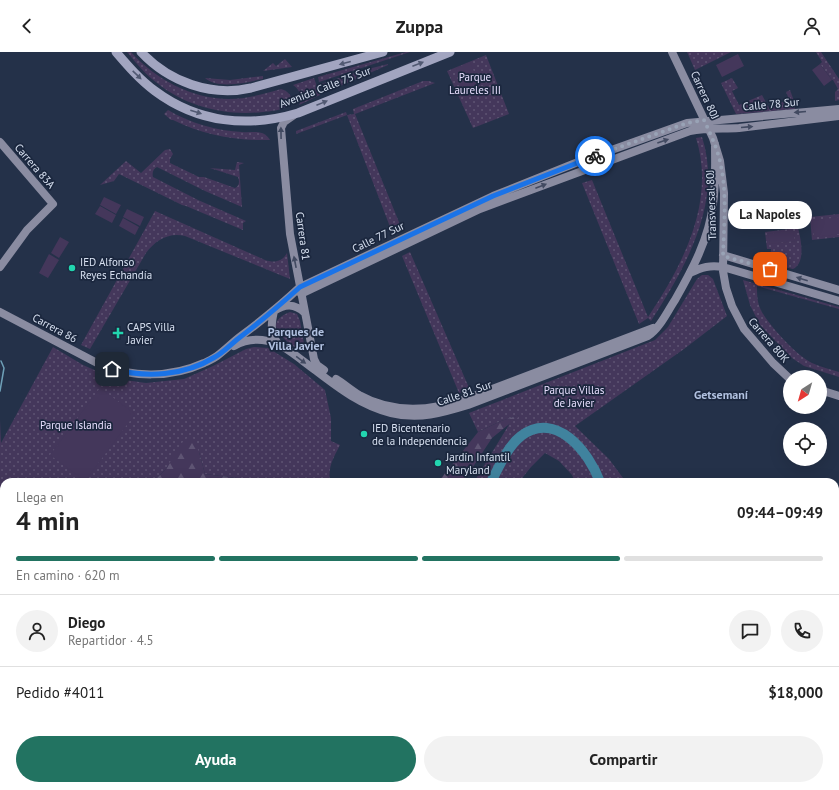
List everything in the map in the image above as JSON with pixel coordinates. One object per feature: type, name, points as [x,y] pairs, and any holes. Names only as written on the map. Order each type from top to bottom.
[{"type":"main road","name":"Avenida Calle 75 Sur","points":[[116,52],[135,73],[161,95],[188,110],[219,119],[238,121],[262,121],[298,113],[450,52]]},
{"type":"main road","name":"Avenida Calle 75 Sur","points":[[141,52],[160,68],[190,84],[213,90],[236,91],[383,52]]},
{"type":"street","name":"Carrera 80J","points":[[673,53],[715,144]]},
{"type":"street","name":"Calle 78 Sur","points":[[704,120],[839,109]]},
{"type":"street","name":"Carrera 81","points":[[298,113],[282,123],[280,135],[290,234],[314,359],[320,367]]},
{"type":"street","name":"Calle 78 Sur","points":[[708,129],[765,125],[839,116]]},
{"type":"street","name":"Calle 77 Sur","points":[[99,364],[128,373],[158,374],[182,371],[196,367],[216,357],[301,291],[493,196],[578,162],[672,128],[687,123],[704,120]]},
{"type":"street","name":"Calle 77 Sur","points":[[301,291],[496,203],[669,138],[690,131],[708,129]]},
{"type":"street","name":"Carrera 83A","points":[[0,142],[53,204],[27,230],[0,267]]},
{"type":"street","name":"Transversal 80J","points":[[715,144],[722,174],[724,200],[723,267]]},
{"type":"street","name":"Calle 81 Sur","points":[[216,357],[239,343],[249,340],[263,340],[278,344],[359,401],[392,413],[408,416],[422,416],[444,413],[468,405],[648,336],[653,332],[669,310],[701,252],[711,220],[714,204],[715,144]]},
{"type":"street","points":[[723,256],[839,290]]},
{"type":"street","points":[[690,273],[703,267],[723,267],[839,302]]},
{"type":"street","name":"Carrera 80K","points":[[723,267],[729,297],[741,325],[773,363],[783,372]]},
{"type":"street","points":[[278,344],[272,334],[271,328],[274,311],[289,305],[296,307],[305,313]]},
{"type":"street","name":"Carrera 86","points":[[0,312],[99,364]]},
{"type":"street","name":"Calle 81 Sur","points":[[320,367],[358,394],[378,403],[396,408],[434,408],[466,399],[624,338],[657,327]]},
{"type":"street","points":[[827,392],[839,396]]},
{"type":"green space","points":[[127,52],[131,52],[151,71],[175,86],[201,95],[215,98],[235,99],[255,96],[281,89],[288,93],[292,100],[284,108],[263,112],[235,113],[207,108],[181,98],[157,83]]},
{"type":"green space","points":[[410,52],[319,82],[318,77]]},
{"type":"green space","points":[[687,52],[731,52],[695,70]]},
{"type":"green space","points":[[816,52],[821,52],[839,79],[839,100],[835,101],[835,92],[838,89],[833,80],[820,64],[822,62]]},
{"type":"green space","points":[[738,54],[744,66],[722,77],[716,65]]},
{"type":"green space","name":"Parque Laureles III","points":[[486,55],[509,114],[473,128],[447,71]]},
{"type":"green space","points":[[285,59],[292,67],[263,71],[273,63],[276,66]]},
{"type":"green space","points":[[470,62],[481,89],[467,95],[456,68]]},
{"type":"green space","points":[[820,64],[832,80],[824,86],[812,70]]},
{"type":"green space","points":[[388,65],[324,93],[321,84]]},
{"type":"green space","points":[[263,76],[263,79],[233,84],[218,84],[205,78],[230,80]]},
{"type":"green space","points":[[314,78],[320,95],[299,105],[301,99],[300,94],[293,85]]},
{"type":"green space","points":[[732,78],[738,88],[732,91],[739,105],[762,95],[769,108],[789,99],[786,92],[790,90],[795,109],[736,114],[721,83]]},
{"type":"green space","points":[[423,81],[435,83],[355,114],[401,227],[392,232],[347,115],[354,114],[353,109]]},
{"type":"green space","points":[[168,110],[185,119],[204,126],[223,130],[258,132],[264,134],[270,140],[232,138],[196,130],[171,120],[164,114]]},
{"type":"green space","points":[[346,112],[347,115],[296,134],[296,131]]},
{"type":"green space","points":[[702,137],[707,161],[708,186],[698,233],[677,279],[651,321],[648,318],[639,324],[582,183],[592,180],[648,317],[673,276],[693,232],[699,209],[702,185],[701,162],[696,138]]},
{"type":"green space","points":[[170,149],[173,154],[170,159],[170,163],[199,177],[204,177],[235,188],[239,184],[238,177],[210,168],[235,170],[237,162],[244,163],[239,165],[242,207],[205,191],[157,167],[153,174],[153,177],[198,200],[246,221],[243,223],[243,230],[182,205],[119,174],[114,181],[100,185],[126,161],[141,173],[165,150]]},
{"type":"green space","points":[[104,197],[121,205],[116,214],[100,205]]},
{"type":"green space","points":[[100,206],[116,215],[112,223],[95,214]]},
{"type":"green space","points":[[127,209],[144,217],[140,226],[123,217]]},
{"type":"green space","points":[[155,211],[265,260],[278,261],[287,253],[290,279],[185,236],[168,236],[158,241],[146,253],[90,349],[81,345]]},
{"type":"green space","points":[[839,214],[839,237],[812,240],[810,217]]},
{"type":"green space","points":[[839,217],[839,234],[814,237],[812,221]]},
{"type":"green space","points":[[123,218],[139,227],[135,235],[119,226]]},
{"type":"green space","points":[[798,228],[802,250],[800,262],[797,266],[793,269],[770,264],[771,249],[767,249],[765,232]]},
{"type":"green space","points":[[793,230],[795,241],[770,244],[768,234]]},
{"type":"green space","points":[[60,237],[69,242],[59,258],[51,253]]},
{"type":"green space","points":[[410,252],[470,390],[459,393],[402,256]]},
{"type":"green space","points":[[49,254],[59,260],[48,278],[39,273]]},
{"type":"green space","name":"Parque Villas de Javier","points":[[702,275],[708,275],[713,279],[727,316],[684,349],[575,426],[609,459],[623,478],[573,478],[559,461],[545,453],[522,478],[476,478],[510,423],[520,415],[501,421],[478,432],[469,413],[655,340],[668,327],[697,279]]},
{"type":"green space","points":[[743,280],[839,307],[839,309],[757,286],[760,308],[783,339],[806,360],[839,372],[839,377],[827,373],[827,370],[817,370],[804,366],[792,358],[760,325],[750,305]]},
{"type":"green space","points":[[290,312],[297,314],[300,321],[304,344],[297,349],[281,335],[276,326],[277,321],[282,316]]},
{"type":"green space","name":"Parque Islandia","points":[[53,347],[83,365],[99,372],[118,379],[146,383],[184,379],[246,349],[254,347],[268,348],[294,364],[325,390],[331,418],[331,441],[340,445],[330,467],[330,478],[237,478],[205,474],[199,452],[178,452],[157,478],[0,478],[0,420],[1,443]]},
{"type":"green space","name":"Parque Islandia","points":[[100,388],[135,414],[87,478],[81,478],[50,455]]},
{"type":"green space","points":[[522,414],[492,438],[466,478],[441,478],[478,432],[501,421]]},
{"type":"green space","points":[[192,436],[199,452],[205,474],[237,478],[157,478],[165,470],[184,440]]},
{"type":"waterway","points":[[0,391],[4,368],[1,361]]},
{"type":"waterway","points":[[493,478],[504,458],[521,436],[534,429],[547,428],[558,431],[570,438],[588,458],[598,478]]},
{"type":"way so far","points":[[595,156],[693,121],[704,120],[715,144],[722,168],[724,193],[723,256],[770,269]]},
{"type":"place","name":"IED Alfonso Reyes Echandía","points":[[72,268]]},
{"type":"place","name":"La Napoles","points":[[770,269]]},
{"type":"place","name":"CAPS Villa Javier","points":[[118,333]]},
{"type":"place","name":"IED Bicentenario de la Independencia","points":[[364,434]]},
{"type":"place","name":"Jardín Infantil Maryland","points":[[438,463]]},
{"type":"district","name":"Parques de Villa Javier","points":[[296,338]]},
{"type":"district","name":"Getsemaní","points":[[721,394]]},
{"type":"route","points":[[112,369],[128,373],[158,374],[182,371],[196,367],[216,357],[235,340],[274,311],[300,287],[493,196],[595,156]]}]
